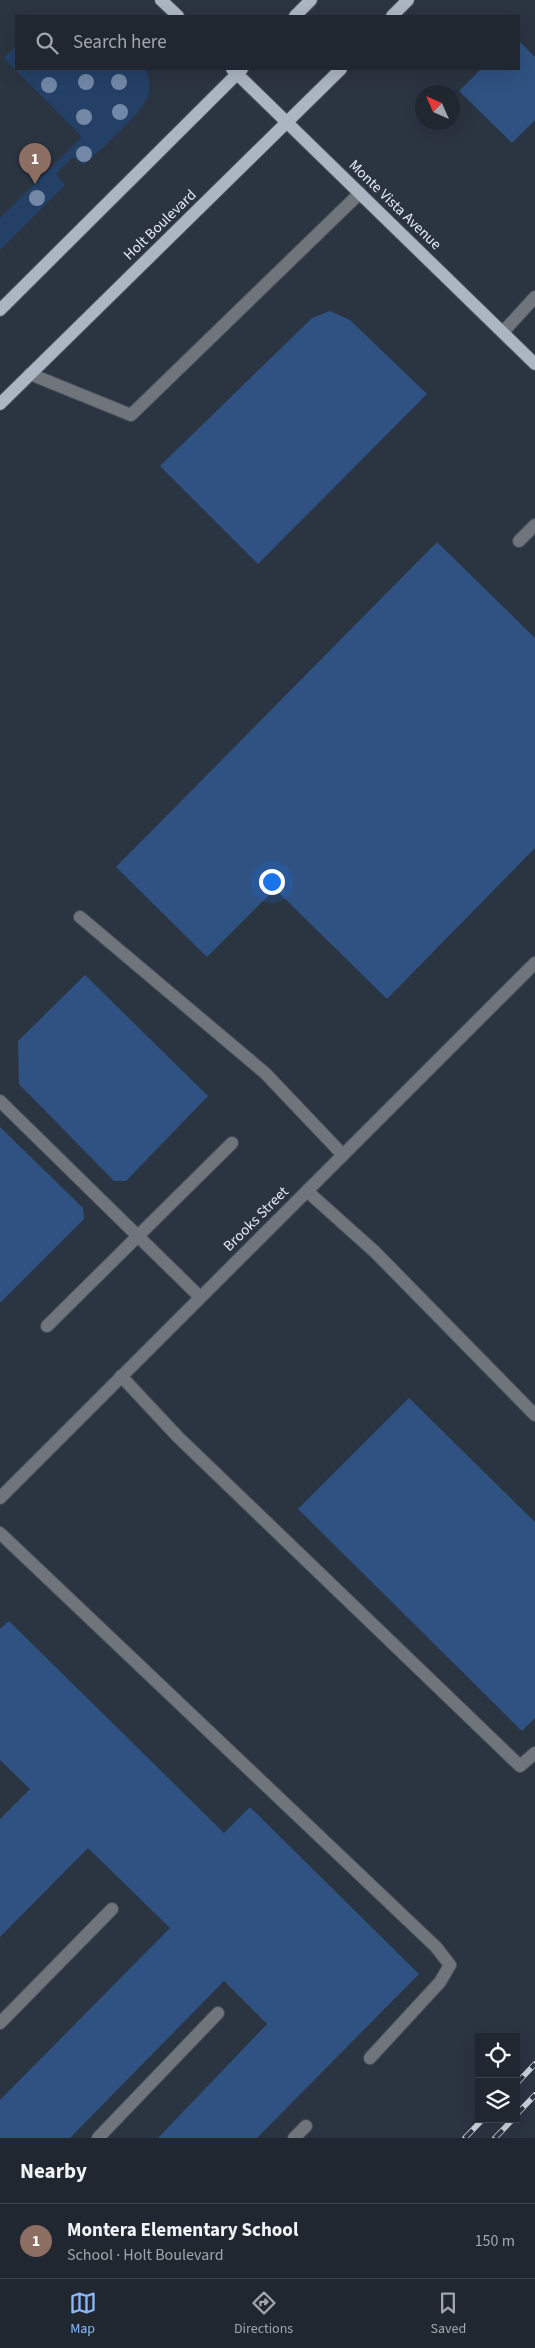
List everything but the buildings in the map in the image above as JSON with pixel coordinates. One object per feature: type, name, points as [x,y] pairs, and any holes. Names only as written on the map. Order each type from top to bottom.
[{"type":"main road","points":[[162,0],[177,15]]},
{"type":"main road","points":[[296,15],[311,0]]},
{"type":"main road","points":[[393,15],[408,0]]},
{"type":"main road","points":[[0,310],[237,70]]},
{"type":"main road","name":"Monte Vista Avenue","points":[[237,70],[288,123],[535,364]]},
{"type":"main road","name":"Holt Boulevard","points":[[0,404],[340,70]]},
{"type":"street","points":[[30,374],[131,415],[360,193]]},
{"type":"street","points":[[503,332],[535,297]]},
{"type":"street","points":[[519,541],[535,525]]},
{"type":"street","points":[[80,917],[265,1073],[343,1155]]},
{"type":"street","name":"Brooks Street","points":[[0,1498],[535,963]]},
{"type":"street","points":[[0,1101],[200,1297]]},
{"type":"street","points":[[47,1326],[232,1144]]},
{"type":"street","points":[[307,1191],[374,1252],[535,1415]]},
{"type":"street","points":[[121,1376],[178,1437],[520,1766],[535,1753]]},
{"type":"street","points":[[0,1533],[429,1941],[450,1965],[440,1982],[370,2058]]},
{"type":"street","points":[[0,2022],[112,1910]]},
{"type":"street","points":[[98,2138],[218,2013]]},
{"type":"street","points":[[294,2138],[306,2126]]},
{"type":"shaded area","points":[[15,47],[15,69],[4,58]]},
{"type":"shaded area","points":[[16,70],[145,70],[149,89],[144,104],[137,113],[84,165],[73,157],[56,174],[65,185],[0,250],[0,218],[82,137]]},
{"type":"railway","points":[[520,2080],[535,2064]]},
{"type":"railway","points":[[520,2111],[535,2095]]},
{"type":"railway","points":[[465,2138],[479,2123]]},
{"type":"railway","points":[[495,2138],[509,2123]]},
{"type":"place","name":"Montera Elementary School","points":[[35,184]]}]
